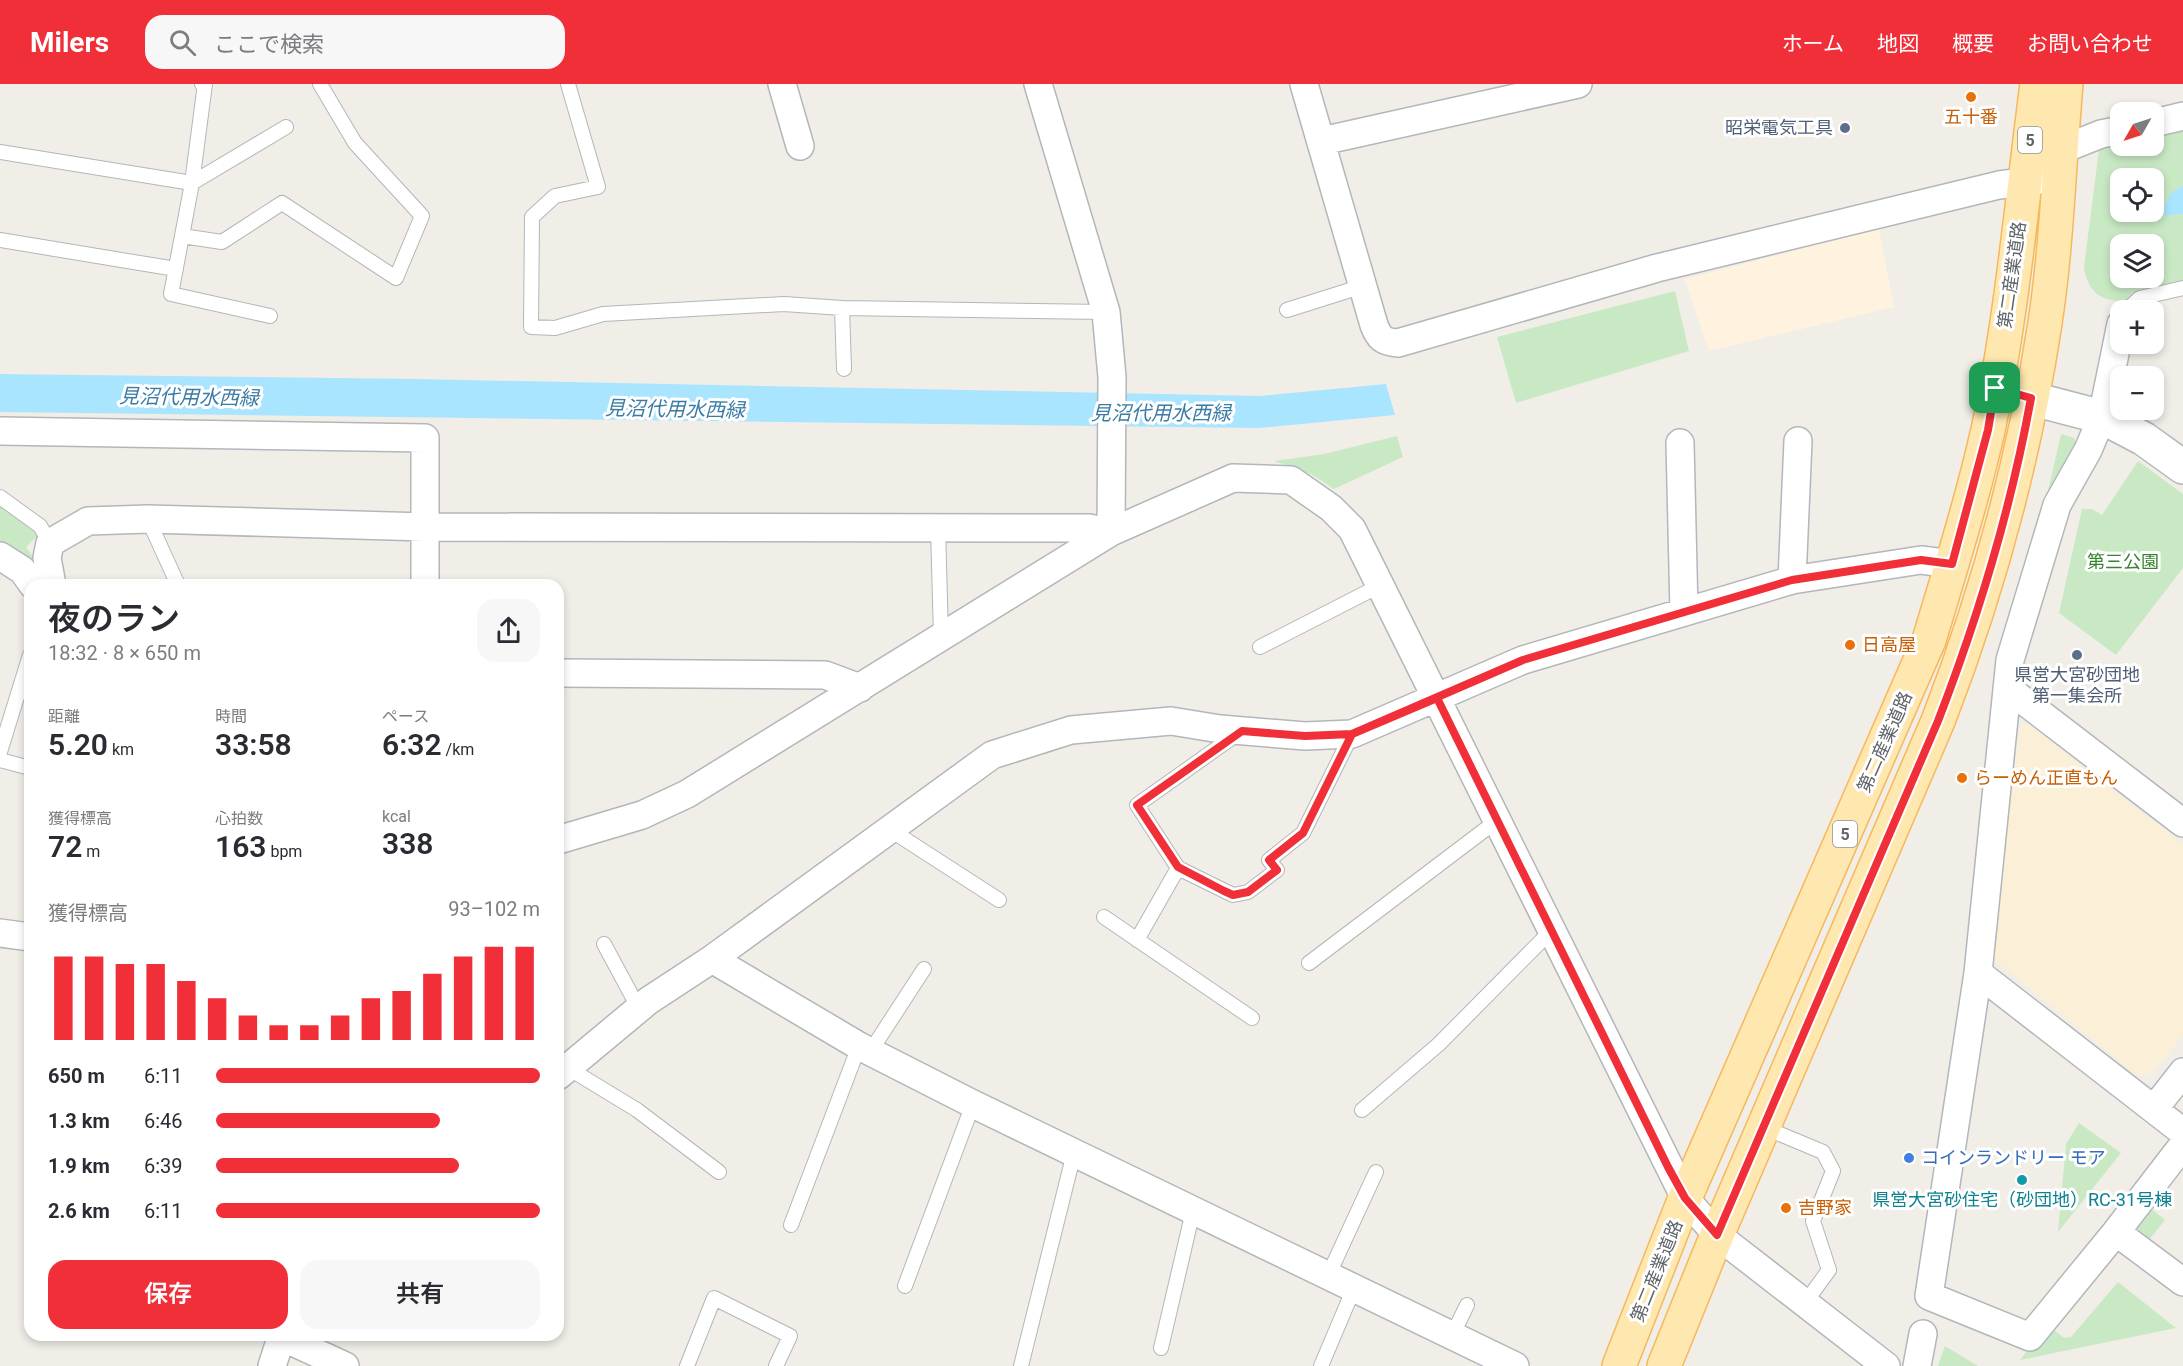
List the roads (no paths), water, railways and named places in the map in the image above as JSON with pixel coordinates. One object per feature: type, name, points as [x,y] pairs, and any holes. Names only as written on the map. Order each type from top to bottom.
[{"type":"main road","name":"第二産業道路","points":[[1619,1366],[1685,1198],[1929,640],[1988,430],[2012,283],[2037,84]]},
{"type":"main road","name":"第二産業道路","points":[[1664,1366],[1717,1235],[1938,721],[1966,648],[1996,553],[2031,398],[2051,274],[2066,84]]},
{"type":"street","points":[[782,84],[800,146]]},
{"type":"street","points":[[1038,84],[1106,312],[1112,377],[1111,532]]},
{"type":"street","points":[[1304,84],[1377,334],[1384,341],[1398,343],[1657,268],[1999,185],[2024,189],[2059,172],[2091,137],[2110,133]]},
{"type":"street","points":[[1322,141],[1578,84]]},
{"type":"street","points":[[2164,121],[2183,116]]},
{"type":"street","points":[[2115,354],[2102,417],[2088,450],[2056,505],[2010,660],[1978,973],[1929,1296],[2030,1337],[2183,1146]]},
{"type":"street","points":[[1995,388],[2102,417],[2144,439],[2183,467]]},
{"type":"street","points":[[0,431],[425,438],[425,579]]},
{"type":"street","points":[[1792,580],[1797,441]]},
{"type":"street","points":[[1680,443],[1684,612]]},
{"type":"street","points":[[564,838],[642,816],[687,794],[1111,532],[1233,478],[1291,480],[1331,508],[1352,529],[1499,819],[1685,1198],[1717,1235],[1884,1365]]},
{"type":"street","points":[[51,579],[47,558],[50,543],[88,521],[148,519],[425,526],[1089,528],[1111,532]]},
{"type":"street","points":[[0,556],[22,570],[29,579]]},
{"type":"street","points":[[564,1071],[639,1009],[712,959],[992,755],[1071,730],[1171,721],[1242,731],[1305,736],[1352,734],[1523,660],[1792,580],[1921,560],[1952,564]]},
{"type":"street","points":[[564,673],[825,675],[860,687]]},
{"type":"street","points":[[2007,688],[2183,823]]},
{"type":"street","points":[[0,933],[24,936]]},
{"type":"street","points":[[712,959],[864,1049],[1515,1366]]},
{"type":"street","points":[[1978,973],[2183,1132]]},
{"type":"street","points":[[2154,1109],[2183,1072]]},
{"type":"street","points":[[2116,1232],[2183,1282]]},
{"type":"street","points":[[1917,1366],[1923,1334]]},
{"type":"street","points":[[272,1366],[280,1341]]},
{"type":"street","points":[[292,1341],[345,1366]]},
{"type":"lane","points":[[202,84],[205,84],[192,183],[171,294],[270,316]]},
{"type":"lane","points":[[182,236],[222,242],[282,203],[396,278],[422,216],[355,143],[320,84]]},
{"type":"lane","points":[[568,84],[598,187],[555,196],[532,217],[531,327],[555,328],[603,314],[784,304],[842,308],[1106,312]]},
{"type":"lane","points":[[0,152],[192,183],[286,127]]},
{"type":"lane","points":[[0,240],[176,269]]},
{"type":"lane","points":[[1287,310],[1363,286]]},
{"type":"lane","points":[[2138,300],[2183,288]]},
{"type":"lane","points":[[842,308],[844,369]]},
{"type":"lane","points":[[0,497],[40,526],[50,543]]},
{"type":"lane","points":[[148,519],[175,579]]},
{"type":"lane","points":[[938,528],[941,637]]},
{"type":"lane","points":[[1260,647],[1381,585]]},
{"type":"lane","points":[[0,752],[24,675]]},
{"type":"lane","points":[[1242,731],[1137,805],[1178,867],[1233,895],[1248,892],[1277,870],[1269,860],[1303,833],[1352,734]]},
{"type":"lane","points":[[0,760],[24,766]]},
{"type":"lane","points":[[1309,963],[1499,819]]},
{"type":"lane","points":[[890,829],[999,900]]},
{"type":"lane","points":[[1137,940],[1178,867]]},
{"type":"lane","points":[[1104,917],[1252,1018]]},
{"type":"lane","points":[[1362,1110],[1439,1044],[1553,929]]},
{"type":"lane","points":[[604,944],[639,1009]]},
{"type":"lane","points":[[791,1225],[864,1049],[924,969]]},
{"type":"lane","points":[[564,1073],[637,1110],[719,1172]]},
{"type":"lane","points":[[904,1286],[973,1104]]},
{"type":"lane","points":[[1763,1127],[1824,1152],[1833,1171],[1813,1221],[1829,1270],[1805,1303]]},
{"type":"lane","points":[[1021,1366],[1074,1153]]},
{"type":"lane","points":[[1328,1276],[1376,1172]]},
{"type":"lane","points":[[1161,1348],[1193,1211]]},
{"type":"lane","points":[[1322,1366],[1354,1288]]},
{"type":"lane","points":[[687,1366],[714,1298],[790,1336],[776,1366]]},
{"type":"lane","points":[[1452,1336],[1467,1305]]},
{"type":"water","points":[[2183,186],[2183,214],[2164,216],[2164,207],[2172,192]]},
{"type":"water","name":"見沼代用水西緑","points":[[0,374],[417,379],[1260,396],[1386,384],[1395,415],[1259,428],[0,412]]},
{"type":"place","name":"五十番","points":[[1971,97]]},
{"type":"place","name":"昭栄電気工具","points":[[1845,128]]},
{"type":"place","name":"日高屋","points":[[1850,645]]},
{"type":"place","name":"県営大宮砂団地 第一集会所","points":[[2077,655]]},
{"type":"place","name":"らーめん正直もん","points":[[1962,778]]},
{"type":"place","name":"コインランドリー モア","points":[[1909,1158]]},
{"type":"place","name":"県営大宮砂住宅（砂団地）RC-31号棟","points":[[2022,1180]]},
{"type":"place","name":"吉野家","points":[[1786,1208]]},
{"type":"park label","name":"第三公園","points":[[2123,562]]}]
